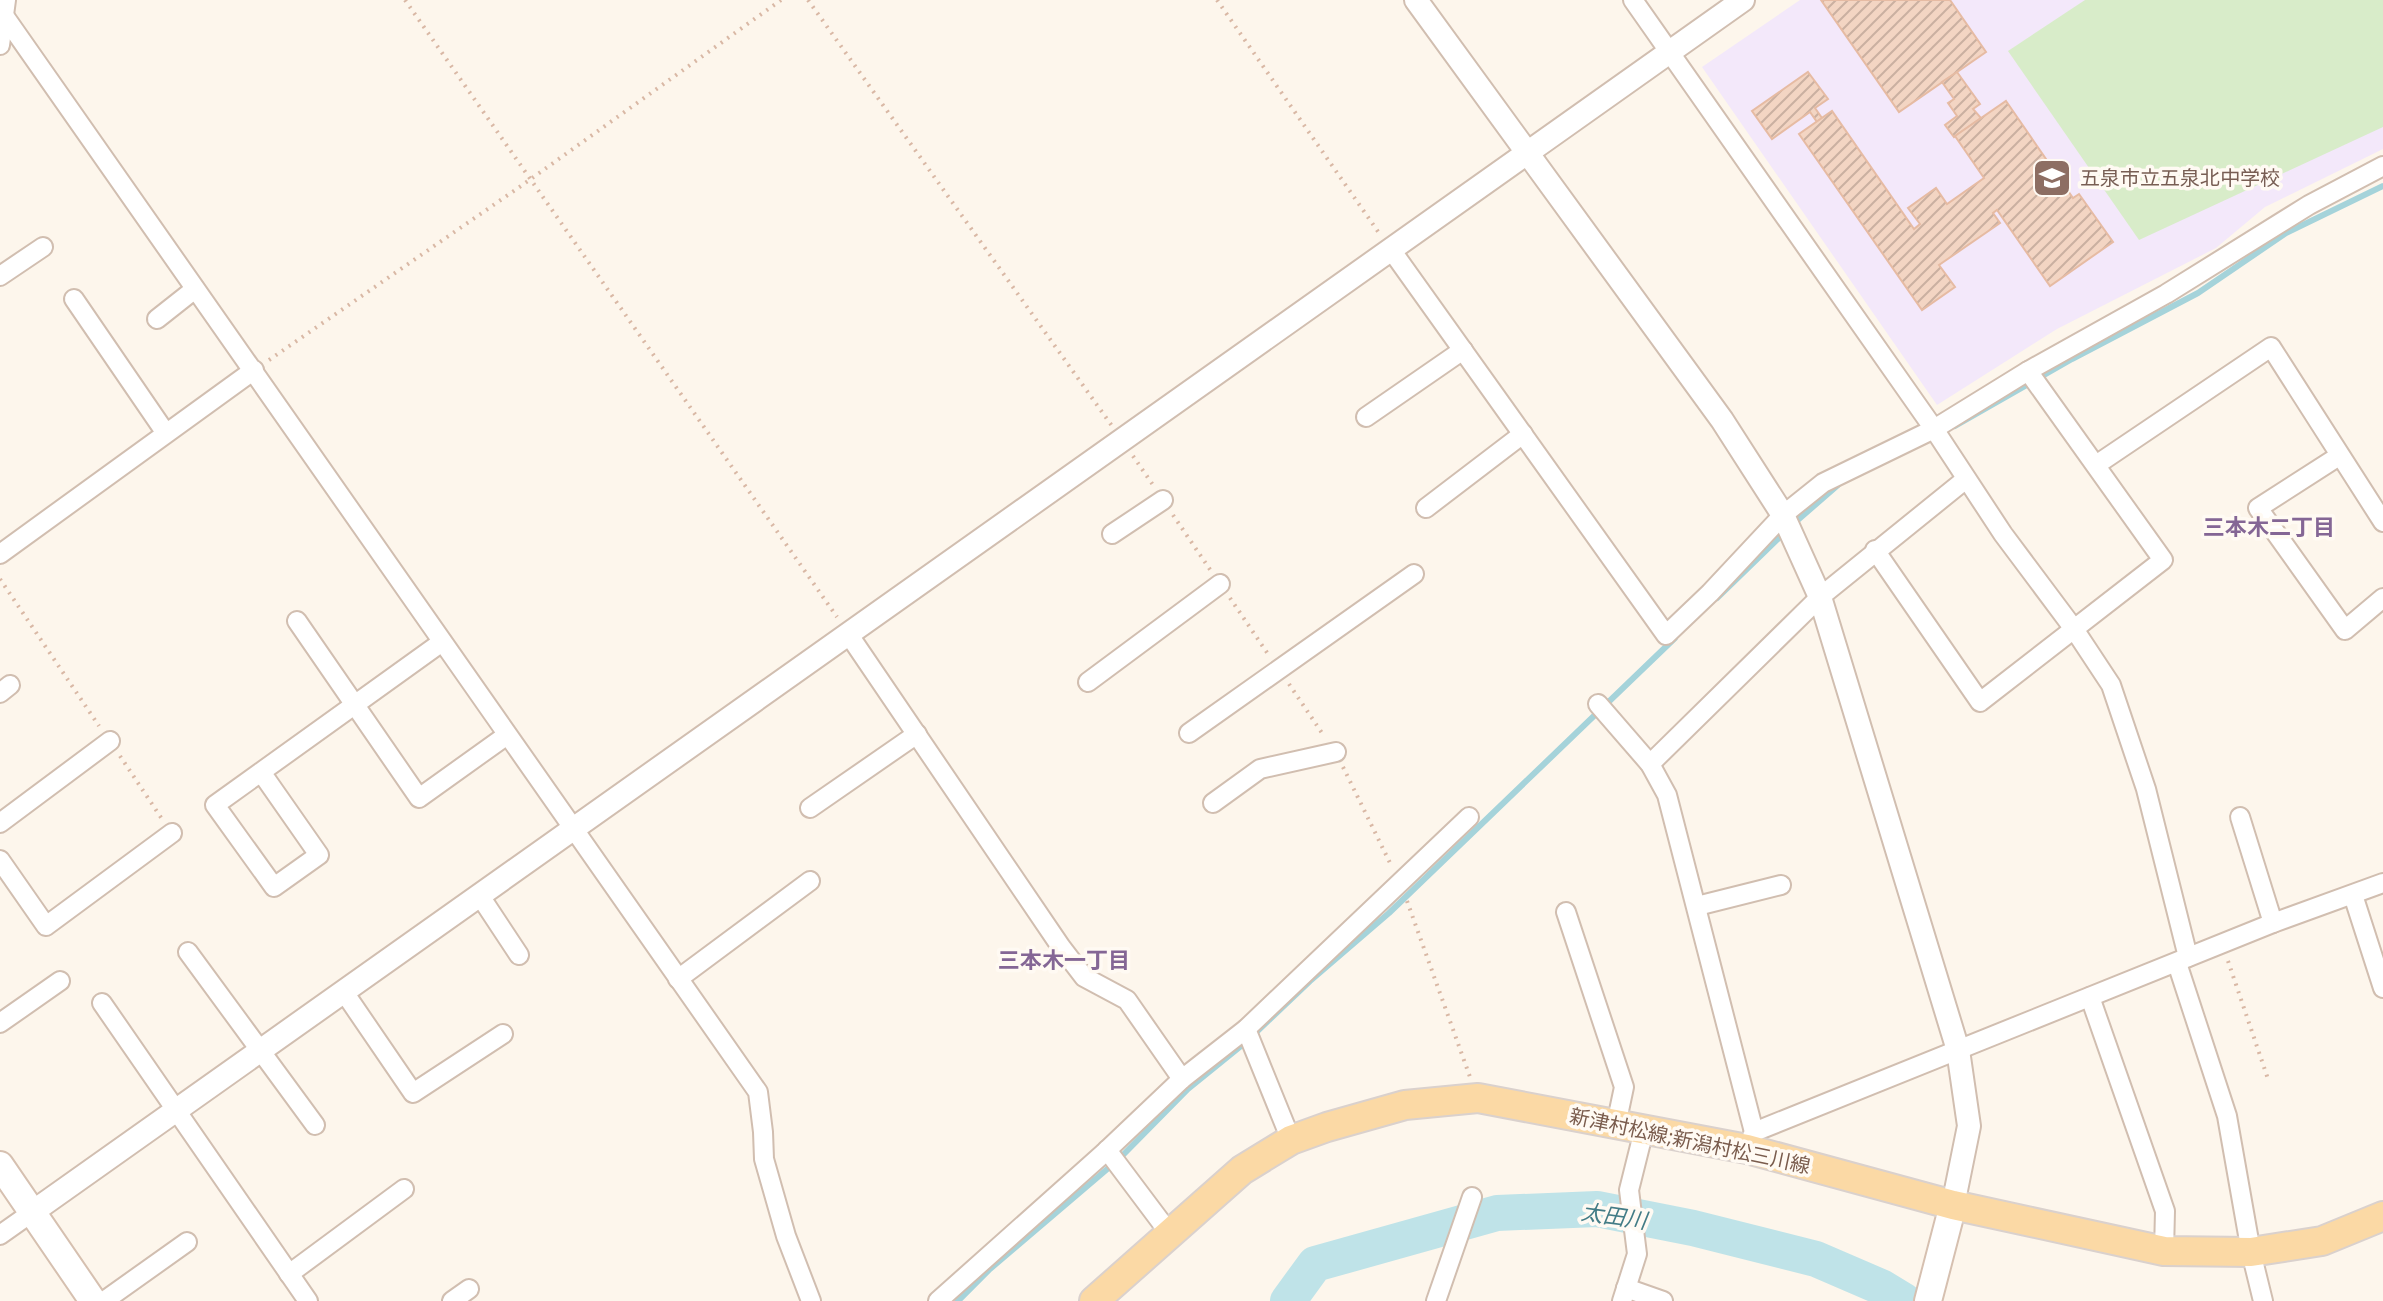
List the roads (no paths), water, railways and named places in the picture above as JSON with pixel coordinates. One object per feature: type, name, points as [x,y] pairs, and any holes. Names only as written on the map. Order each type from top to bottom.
[{"type":"main road","name":"新津村松線;新潟村松三川線","points":[[1094,1301],[1242,1170],[1291,1140],[1405,1105],[1478,1098],[1630,1127],[1750,1141],[1953,1205],[2164,1251],[2251,1252],[2322,1241],[2383,1216]]},
{"type":"main road","points":[[0,1165],[93,1301]]},
{"type":"main road","points":[[1928,1301],[1953,1205]]},
{"type":"street","points":[[1416,0],[1722,420],[1783,515],[1820,597],[1958,1050],[1969,1126],[1953,1205]]},
{"type":"street","points":[[1633,0],[2111,685],[2146,789],[2182,960],[2227,1116],[2251,1252],[2263,1301]]},
{"type":"street","points":[[0,1235],[1743,0]]},
{"type":"street","points":[[0,45],[5,8]]},
{"type":"street","points":[[5,8],[195,289],[758,1092],[764,1159],[786,1236],[811,1301]]},
{"type":"street","points":[[1392,251],[1666,635],[1783,515],[1823,483],[1934,429],[2028,371],[2166,294],[2309,205],[2383,166]]},
{"type":"street","points":[[0,276],[43,247]]},
{"type":"street","points":[[157,319],[195,289]]},
{"type":"street","points":[[74,299],[165,432]]},
{"type":"street","points":[[2096,465],[2271,347],[2383,522]]},
{"type":"street","points":[[1366,417],[1463,350]]},
{"type":"street","points":[[0,554],[254,370]]},
{"type":"street","points":[[1875,550],[1980,702],[2163,560],[2028,371]]},
{"type":"street","points":[[1426,508],[1523,434]]},
{"type":"street","points":[[2339,456],[2258,508],[2345,630],[2383,598]]},
{"type":"street","points":[[1650,764],[1820,597],[1966,479]]},
{"type":"street","points":[[1112,534],[1163,500]]},
{"type":"street","points":[[1189,733],[1414,574]]},
{"type":"street","points":[[1088,682],[1220,584]]},
{"type":"street","points":[[297,621],[419,798],[507,735]]},
{"type":"street","points":[[849,635],[1076,967],[1084,977],[1127,1000],[1182,1079]]},
{"type":"street","points":[[261,772],[319,855],[274,887],[215,805],[442,642]]},
{"type":"street","points":[[1598,704],[1650,764],[1667,795],[1697,906],[1750,1141],[1958,1050],[2222,943],[2383,883]]},
{"type":"street","points":[[810,808],[917,734]]},
{"type":"street","points":[[0,823],[110,741]]},
{"type":"street","points":[[1213,803],[1260,769],[1336,752]]},
{"type":"street","points":[[938,1301],[1182,1079],[1246,1029],[1469,817]]},
{"type":"street","points":[[2240,817],[2273,923]]},
{"type":"street","points":[[0,860],[46,926],[172,833]]},
{"type":"street","points":[[678,979],[810,881]]},
{"type":"street","points":[[1697,906],[1781,885]]},
{"type":"street","points":[[2353,895],[2383,988]]},
{"type":"street","points":[[480,896],[519,955]]},
{"type":"street","points":[[1566,912],[1624,1087],[1630,1127],[1629,1190],[1637,1254],[1624,1294],[1663,1301]]},
{"type":"street","points":[[188,952],[315,1125]]},
{"type":"street","points":[[0,1023],[60,981]]},
{"type":"street","points":[[344,992],[413,1093],[503,1034]]},
{"type":"street","points":[[2090,997],[2165,1211],[2164,1251]]},
{"type":"street","points":[[102,1003],[308,1301]]},
{"type":"street","points":[[1246,1029],[1291,1140]]},
{"type":"street","points":[[1107,1150],[1170,1234]]},
{"type":"street","points":[[289,1274],[404,1189]]},
{"type":"street","points":[[1436,1301],[1472,1197]]},
{"type":"street","points":[[104,1301],[187,1242]]},
{"type":"street","points":[[452,1301],[469,1289]]},
{"type":"waterway","points":[[1955,426],[2072,359],[2198,293],[2286,233],[2383,186]]},
{"type":"waterway","points":[[1792,525],[1838,485]]},
{"type":"waterway","points":[[1717,598],[1784,533]]},
{"type":"waterway","points":[[958,1301],[990,1269],[1119,1159],[1188,1089],[1246,1042],[1310,981],[1389,913],[1675,638]]},
{"type":"waterway","name":"太田川","points":[[1288,1301],[1315,1264],[1497,1213],[1597,1209],[1693,1228],[1816,1259],[1881,1287],[1904,1301]]},
{"type":"place","name":"五泉市立五泉北中学校","points":[[2052,178]]},
{"type":"district","name":"三本木二丁目","points":[[2269,527]]},
{"type":"district","name":"三本木一丁目","points":[[1064,960]]}]
